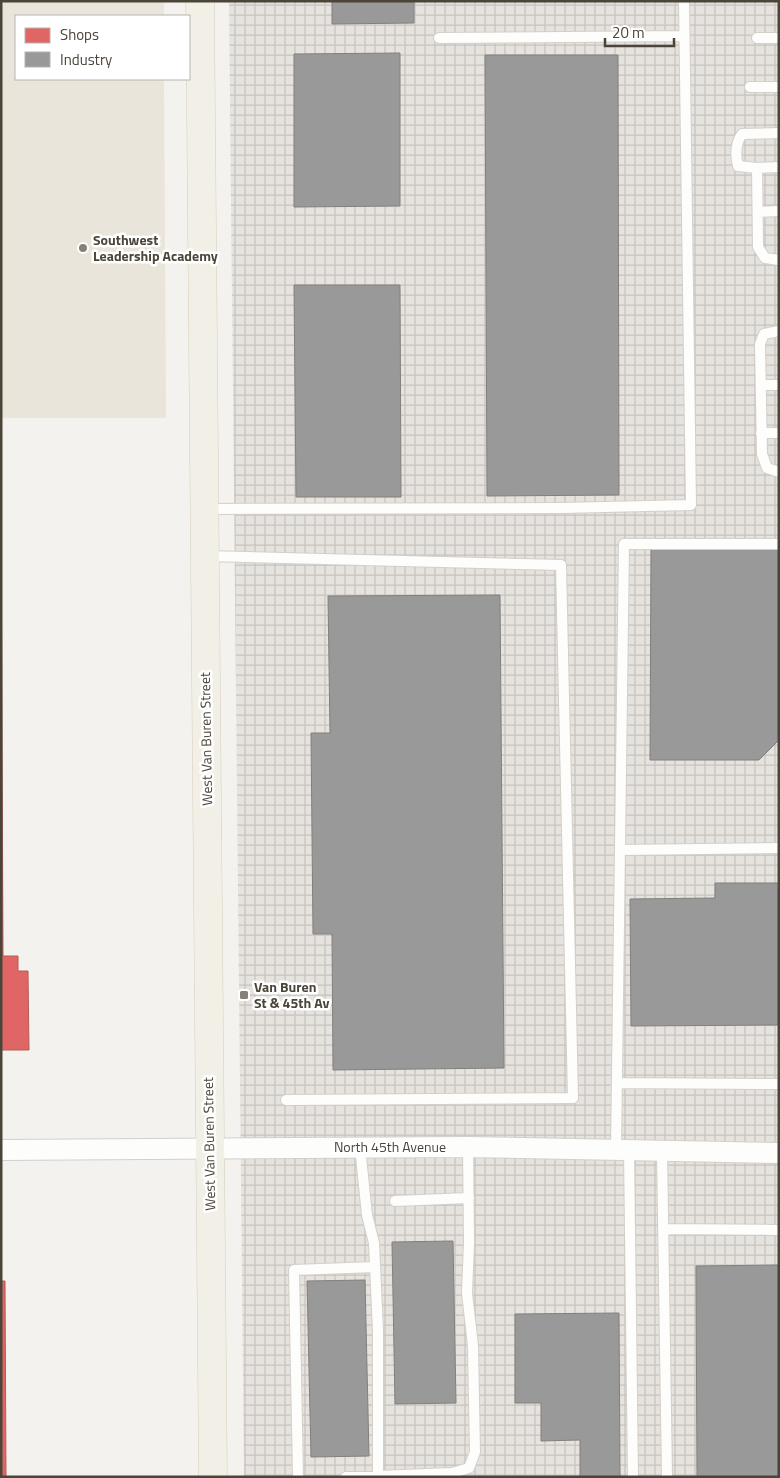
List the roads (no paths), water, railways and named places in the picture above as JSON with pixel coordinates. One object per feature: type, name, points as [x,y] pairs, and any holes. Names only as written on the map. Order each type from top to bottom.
[{"type":"main road","name":"West Van Buren Street","points":[[200,1],[213,1477]]},
{"type":"street","name":"North 45th Avenue","points":[[1,1150],[468,1147],[779,1153]]},
{"type":"lane","points":[[204,509],[561,508],[691,505],[684,1]]},
{"type":"lane","points":[[439,38],[684,36]]},
{"type":"lane","points":[[757,38],[779,38]]},
{"type":"lane","points":[[750,87],[779,87]]},
{"type":"lane","points":[[779,133],[745,134],[739,139],[736,156],[738,166],[779,168]]},
{"type":"lane","points":[[758,168],[758,247],[760,253],[770,260],[779,260]]},
{"type":"lane","points":[[758,212],[779,212]]},
{"type":"lane","points":[[779,331],[767,333],[761,338],[761,432],[763,461],[771,471],[779,472]]},
{"type":"lane","points":[[761,385],[779,384]]},
{"type":"lane","points":[[761,432],[779,433]]},
{"type":"lane","points":[[633,1477],[623,1150],[617,1083],[624,544],[779,544]]},
{"type":"lane","points":[[204,556],[561,565],[573,1098],[286,1100]]},
{"type":"lane","points":[[620,850],[779,848]]},
{"type":"lane","points":[[617,1083],[779,1084]]},
{"type":"lane","points":[[360,1147],[367,1214],[374,1243],[378,1331],[378,1476]]},
{"type":"lane","points":[[346,1477],[469,1472],[475,1452],[473,1346],[467,1294],[468,1147]]},
{"type":"lane","points":[[662,1150],[667,1477]]},
{"type":"lane","points":[[395,1201],[469,1198]]},
{"type":"lane","points":[[663,1229],[779,1230]]},
{"type":"lane","points":[[298,1477],[294,1270],[375,1267]]},
{"type":"place","name":"Southwest Leadership Academy","points":[[83,248]]},
{"type":"place","name":"Van Buren St & 45th Av","points":[[244,995]]}]
